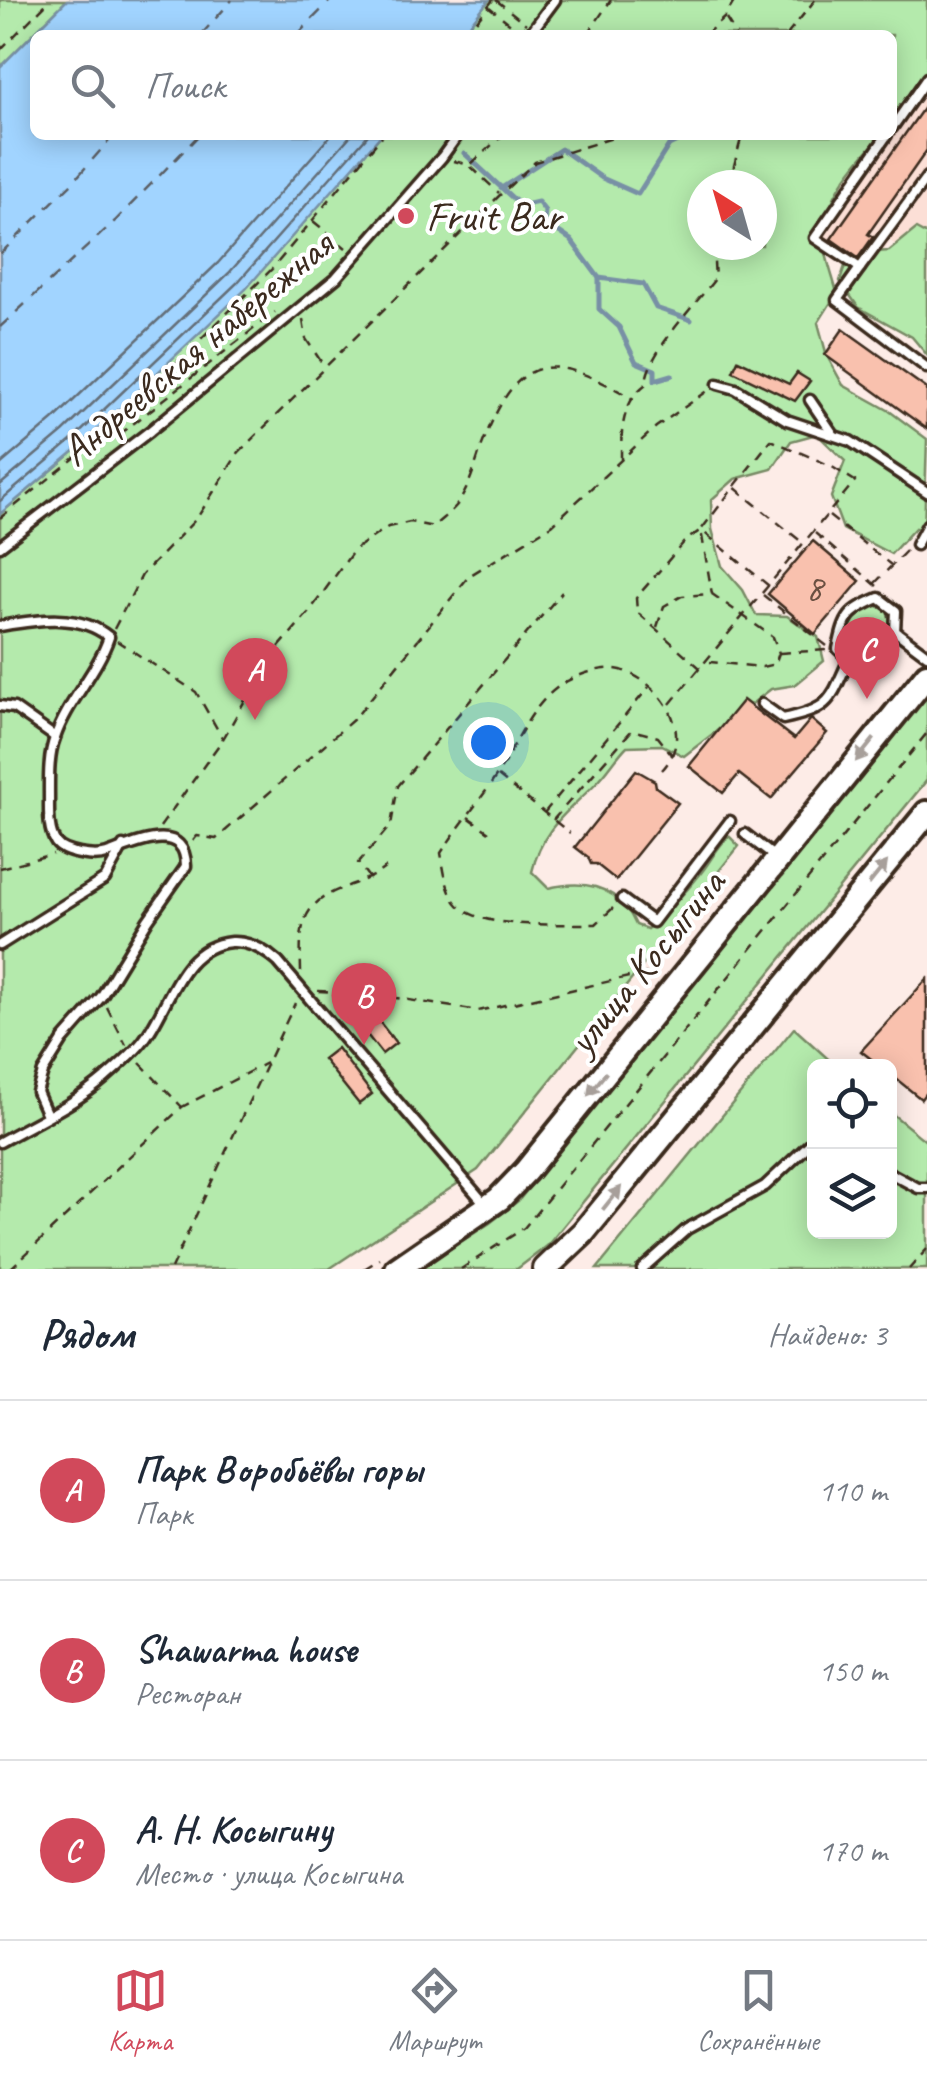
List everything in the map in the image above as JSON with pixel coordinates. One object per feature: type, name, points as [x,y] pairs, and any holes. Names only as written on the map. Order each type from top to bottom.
[{"type":"main road","name":"улица Косыгина","points":[[398,1269],[488,1208],[526,1171],[927,675]]},
{"type":"main road","points":[[545,1269],[584,1232],[927,813]]},
{"type":"lane","points":[[533,30],[554,0]]},
{"type":"lane","points":[[897,121],[927,78]]},
{"type":"lane","name":"Андреевская набережная","points":[[0,546],[150,431],[289,308],[336,278],[454,140]]},
{"type":"lane","points":[[860,268],[815,238],[884,140]]},
{"type":"lane","points":[[927,177],[837,300],[927,368]]},
{"type":"lane","points":[[916,192],[927,200]]},
{"type":"lane","points":[[718,384],[736,388],[787,420],[850,441],[927,492]]},
{"type":"lane","points":[[810,400],[833,434]]},
{"type":"lane","points":[[916,545],[927,524]]},
{"type":"lane","points":[[849,659],[838,649],[843,623],[855,608],[880,598],[896,612],[895,630]]},
{"type":"lane","points":[[0,626],[41,619],[95,625],[110,637],[55,737],[49,820],[56,844],[64,851],[104,856],[153,836],[176,844],[186,866],[101,997],[63,1040],[43,1072],[37,1092],[47,1116]]},
{"type":"lane","points":[[895,630],[927,655]]},
{"type":"lane","points":[[762,704],[783,718],[807,714],[830,702],[849,659],[895,630]]},
{"type":"lane","points":[[0,706],[14,708],[55,737]]},
{"type":"lane","points":[[622,898],[652,922],[730,820]]},
{"type":"lane","points":[[744,834],[776,858]]},
{"type":"lane","points":[[0,945],[105,880],[123,846]]},
{"type":"lane","points":[[0,1142],[103,1080],[144,1041],[175,984],[195,957],[220,944],[240,942],[266,951],[488,1208]]},
{"type":"lane","points":[[642,1269],[687,1228],[765,1186],[807,1147]]},
{"type":"lane","points":[[897,1177],[918,1188],[927,1188]]},
{"type":"path","points":[[0,50],[50,0]]},
{"type":"path","points":[[469,30],[494,0],[524,22]]},
{"type":"path","points":[[590,30],[611,0]]},
{"type":"path","points":[[710,30],[735,0]]},
{"type":"path","points":[[791,30],[815,0]]},
{"type":"path","points":[[488,6],[519,30]]},
{"type":"path","points":[[724,17],[733,30]]},
{"type":"path","points":[[0,518],[112,426],[273,268],[379,140]]},
{"type":"path","points":[[469,166],[498,140]]},
{"type":"path","points":[[223,739],[196,692],[110,637],[142,575],[197,518],[240,452],[500,194],[535,162],[606,140]]},
{"type":"path","points":[[733,170],[741,140]]},
{"type":"path","points":[[442,157],[469,166],[500,194]]},
{"type":"path","points":[[312,220],[347,249]]},
{"type":"path","points":[[621,460],[621,422],[646,384],[646,374],[657,354],[716,278],[714,260]]},
{"type":"path","points":[[112,426],[119,435],[289,308]]},
{"type":"path","points":[[289,308],[303,318],[306,339],[324,368]]},
{"type":"path","points":[[122,439],[289,308]]},
{"type":"path","points":[[153,836],[223,739],[268,660],[310,612],[354,550],[388,528],[410,522],[433,527],[458,504],[496,410],[528,370],[552,365],[598,378],[634,399]]},
{"type":"path","points":[[183,854],[197,836],[216,840],[355,718],[469,576],[552,525],[656,427],[718,384]]},
{"type":"path","points":[[669,705],[701,669],[707,662],[855,481],[829,464],[772,440],[701,530],[685,541],[636,598],[636,612],[701,669]]},
{"type":"path","points":[[734,487],[804,544]]},
{"type":"path","points":[[828,515],[891,565]]},
{"type":"path","points":[[701,530],[769,586]]},
{"type":"path","points":[[701,530],[712,594]]},
{"type":"path","points":[[814,532],[881,589]]},
{"type":"path","points":[[874,584],[902,552],[916,545]]},
{"type":"path","points":[[370,880],[358,863],[391,825],[398,786],[562,592]]},
{"type":"path","points":[[656,628],[664,606],[682,596],[712,594],[773,637],[779,653],[774,664],[762,668],[707,662]]},
{"type":"path","points":[[762,594],[824,646],[838,649]]},
{"type":"path","points":[[779,653],[838,649]]},
{"type":"path","points":[[622,898],[596,924],[490,921],[459,906],[448,885],[441,853],[497,775],[535,710],[562,684],[594,670],[620,669],[650,686],[669,705],[679,737],[674,757],[662,770]]},
{"type":"path","points":[[544,813],[650,686]]},
{"type":"path","points":[[553,820],[632,730],[658,737],[674,757]]},
{"type":"path","points":[[461,1269],[524,1228],[927,733]]},
{"type":"path","points":[[497,775],[570,833]]},
{"type":"path","points":[[466,816],[489,832]]},
{"type":"path","points":[[0,868],[64,851]]},
{"type":"path","points":[[171,1269],[302,990],[303,917],[317,901],[370,880],[386,867]]},
{"type":"path","points":[[302,990],[371,994],[478,1011],[655,971]]},
{"type":"path","points":[[101,997],[130,1054],[182,1107]]},
{"type":"path","points":[[10,1269],[182,1107],[268,1062]]},
{"type":"path","points":[[910,1269],[927,1249]]},
{"type":"shaded area","points":[[927,41],[927,267],[890,241],[866,277],[795,229],[858,140],[897,140],[897,84]]},
{"type":"green space","points":[[0,0],[67,0],[37,30],[30,30],[30,37],[0,67]]},
{"type":"green space","points":[[489,0],[927,0],[927,77],[897,118],[897,30],[465,30]]},
{"type":"green space","points":[[377,140],[878,140],[852,169],[829,209],[824,245],[837,293],[818,323],[827,356],[843,385],[888,410],[927,439],[924,530],[915,528],[891,554],[843,529],[831,497],[845,461],[817,434],[791,441],[772,469],[735,479],[711,500],[712,529],[722,566],[743,590],[756,615],[787,616],[818,637],[824,661],[795,685],[771,689],[684,756],[662,745],[627,746],[549,832],[532,872],[548,888],[575,884],[600,888],[620,902],[636,925],[647,929],[691,885],[729,836],[739,846],[478,1170],[329,1269],[0,1269],[0,514],[78,448],[245,289]]},
{"type":"green space","points":[[916,229],[927,235],[927,355],[912,337],[858,307],[840,281],[849,254],[889,251]]},
{"type":"green space","points":[[872,604],[886,609],[891,623],[888,628],[849,647],[844,644],[848,626]]},
{"type":"green space","points":[[927,692],[927,780],[547,1246],[517,1269],[419,1269],[519,1200]]},
{"type":"green space","points":[[794,1028],[828,1059],[807,1059],[807,1239],[897,1239],[897,1118],[927,1142],[927,1269],[597,1269]]},
{"type":"water","points":[[67,0],[489,0],[465,30],[37,30]]},
{"type":"water","points":[[30,37],[30,140],[377,140],[246,289],[78,448],[0,514],[0,67]]},
{"type":"building","points":[[927,103],[927,150],[868,234],[873,237],[858,258],[831,239]]},
{"type":"building","points":[[843,329],[927,389],[927,429],[825,355]]},
{"type":"building","points":[[738,360],[789,384],[797,373],[810,381],[795,401],[733,371]]},
{"type":"building","points":[[813,541],[860,581],[815,634],[768,594]]},
{"type":"building","points":[[743,700],[794,739],[811,719],[827,733],[771,799],[739,774],[723,793],[689,766]]},
{"type":"building","points":[[636,770],[655,781],[656,787],[678,803],[616,880],[591,864],[575,847]]},
{"type":"building","points":[[927,979],[927,1091],[921,1099],[897,1080],[897,1059],[871,1059],[861,1051]]},
{"type":"building","points":[[378,1020],[396,1043],[382,1054],[364,1031]]},
{"type":"building","points":[[337,1048],[372,1094],[359,1104],[323,1059]]},
{"type":"waterway","points":[[503,187],[561,149],[602,178],[638,194],[669,145],[679,140]]},
{"type":"waterway","points":[[464,153],[521,206],[538,202],[545,211],[544,222],[571,240],[599,278],[643,284],[656,308],[691,320]]},
{"type":"waterway","points":[[599,278],[599,309],[619,327],[636,362],[655,370],[655,380],[672,375]]},
{"type":"ferry route","points":[[205,30],[232,0]]},
{"type":"ferry route","points":[[302,30],[331,0]]},
{"type":"ferry route","points":[[0,254],[110,140]]},
{"type":"ferry route","points":[[0,327],[115,221],[194,140]]},
{"type":"place","name":"Fruit Bar","points":[[406,216]]},
{"type":"place","name":"А. Н. Косыгину","points":[[867,699]]},
{"type":"place","name":"Парк Воробьёвы горы","points":[[255,720]]},
{"type":"place","name":"Shawarma house","points":[[364,1045]]}]
